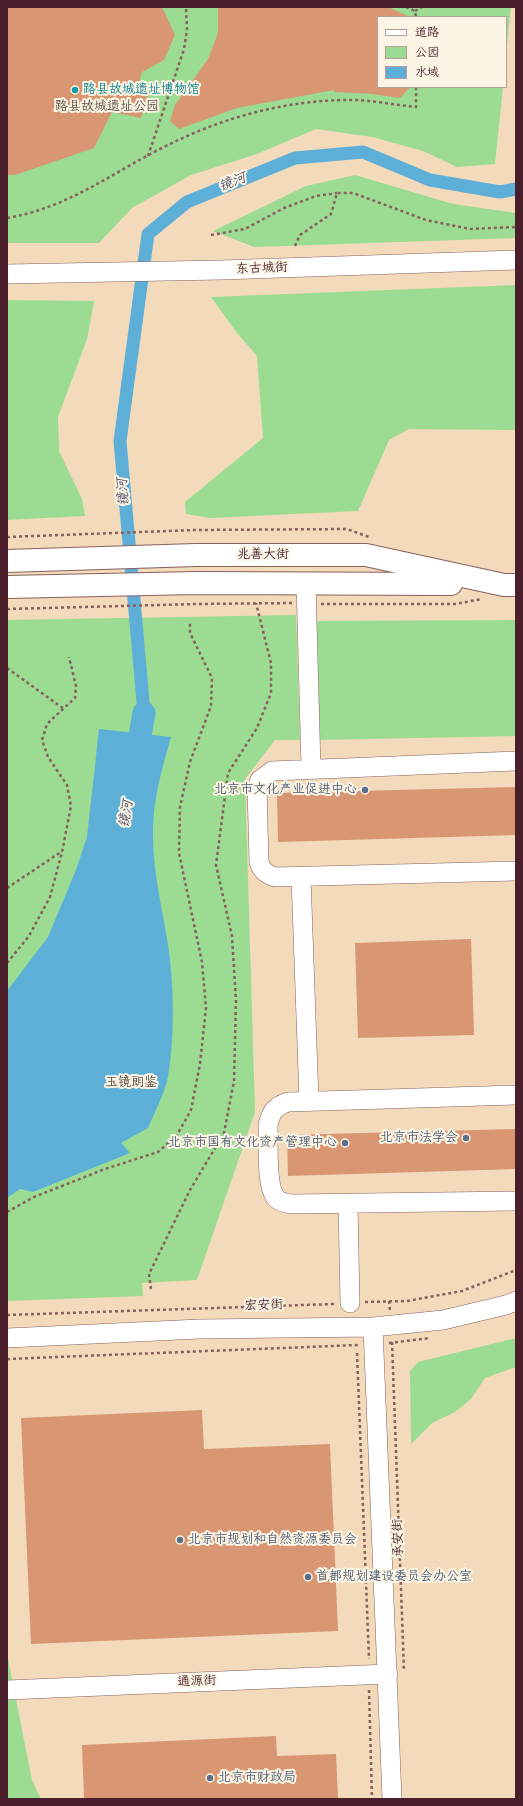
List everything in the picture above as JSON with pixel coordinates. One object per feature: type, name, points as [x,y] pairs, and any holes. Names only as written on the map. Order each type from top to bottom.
[{"type":"main road","name":"兆善大街","points":[[7,561],[196,555],[366,555],[504,585],[516,585]]},
{"type":"main road","points":[[7,587],[80,596],[196,593],[307,593],[448,583],[488,597],[516,598]]},
{"type":"street","name":"东古城街","points":[[7,274],[221,270],[516,260]]},
{"type":"street","points":[[307,593],[311,769]]},
{"type":"street","points":[[516,761],[272,771],[260,780],[257,788],[259,862],[262,869],[267,874],[275,877],[516,871]]},
{"type":"street","points":[[301,877],[309,1101]]},
{"type":"street","points":[[516,1096],[288,1102],[274,1109],[268,1124],[270,1185],[276,1199],[282,1202],[291,1204],[516,1201]]},
{"type":"street","points":[[348,1203],[350,1303]]},
{"type":"street","name":"宏安街","points":[[7,1338],[200,1329],[374,1335],[506,1305],[516,1301]]},
{"type":"street","name":"承安街","points":[[374,1335],[392,1799]]},
{"type":"street","name":"通源街","points":[[7,1690],[387,1674]]},
{"type":"path","points":[[148,156],[184,49],[187,30],[186,7]]},
{"type":"path","points":[[406,7],[416,12]]},
{"type":"path","points":[[416,12],[422,7]]},
{"type":"path","points":[[7,218],[32,214],[79,195],[148,156],[203,130],[235,118],[274,107],[317,101],[357,100],[416,107],[416,88]]},
{"type":"path","points":[[295,246],[300,235],[331,214],[337,193]]},
{"type":"path","points":[[211,235],[244,229],[284,208],[316,196],[337,193],[353,193],[426,220],[470,229],[516,227]]},
{"type":"path","points":[[7,537],[195,530]]},
{"type":"path","points":[[7,608],[80,596],[196,593],[256,604],[307,593],[455,604],[488,597]]},
{"type":"path","points":[[151,1289],[148,1274],[190,1190],[224,1133],[234,1081],[236,1001],[232,936],[216,865],[228,773],[257,728],[271,693],[271,663],[256,604]]},
{"type":"path","points":[[7,1212],[34,1197],[105,1169],[158,1152],[177,1135],[191,1110],[200,1064],[206,1008],[202,962],[179,853],[180,807],[190,762],[211,706],[212,678],[190,633],[190,621]]},
{"type":"path","points":[[7,963],[29,936],[50,897],[62,852],[71,806],[68,785],[48,757],[42,740],[47,724],[75,698],[76,686],[70,657]]},
{"type":"path","points":[[7,668],[64,709]]},
{"type":"path","points":[[7,888],[62,852]]},
{"type":"path","name":"宏安街","points":[[7,1315],[407,1301],[462,1291],[516,1270]]},
{"type":"path","name":"承安街","points":[[387,1674],[374,1335],[389,1301]]},
{"type":"path","points":[[7,1359],[374,1335],[436,1337]]},
{"type":"path","name":"承安街","points":[[372,1799],[368,1698],[387,1674],[374,1335]]},
{"type":"green space","name":"路县故城遗址公园","points":[[7,7],[511,7],[507,45],[507,16],[377,16],[377,88],[503,88],[495,164],[457,167],[423,151],[372,137],[316,129],[257,154],[191,175],[132,208],[99,243],[7,243]]},
{"type":"green space","points":[[355,175],[453,204],[516,213],[516,238],[254,247],[213,231],[306,186]]},
{"type":"green space","points":[[516,285],[516,430],[409,429],[389,440],[358,511],[210,518],[186,514],[185,502],[263,438],[257,356],[237,333],[211,297]]},
{"type":"green space","points":[[7,300],[94,301],[87,339],[58,417],[59,451],[82,499],[85,516],[7,520]]},
{"type":"green space","name":"玉镜朗鉴","points":[[296,615],[300,740],[275,740],[245,779],[255,1112],[197,1280],[142,1283],[143,1296],[7,1301],[7,620]]},
{"type":"green space","points":[[516,620],[516,736],[318,740],[316,621]]},
{"type":"green space","points":[[516,1338],[516,1367],[485,1378],[471,1399],[455,1412],[432,1423],[411,1444],[410,1371],[418,1362]]},
{"type":"green space","points":[[7,1654],[32,1780],[41,1799],[7,1799]]},
{"type":"water","points":[[99,729],[171,737],[161,773],[153,823],[153,850],[156,876],[168,944],[172,977],[173,1028],[167,1083],[148,1128],[121,1143],[130,1153],[33,1192],[20,1189],[7,1198],[7,991],[48,937],[76,870],[87,837]]},
{"type":"building","name":"路县故城遗址博物馆","points":[[7,7],[161,7],[175,35],[164,60],[142,72],[137,89],[149,91],[141,118],[112,112],[94,148],[15,175],[7,175]]},
{"type":"building","points":[[218,7],[388,7],[408,16],[377,16],[377,88],[409,88],[400,98],[372,94],[334,92],[334,90],[237,108],[179,129],[170,121],[175,105],[208,59],[218,33]]},
{"type":"building","points":[[516,787],[516,835],[278,842],[277,793]]},
{"type":"building","points":[[471,939],[474,1035],[358,1038],[355,943]]},
{"type":"building","points":[[516,1129],[516,1169],[288,1176],[287,1135]]},
{"type":"building","name":"北京市规划和自然资源委员会","points":[[202,1410],[204,1449],[330,1444],[338,1631],[31,1644],[21,1418]]},
{"type":"building","name":"北京市财政局","points":[[276,1736],[277,1756],[336,1754],[338,1799],[84,1799],[82,1745]]},
{"type":"waterway","name":"镜河","points":[[144,713],[120,441],[148,234],[187,202],[295,158],[363,152],[430,180],[500,192],[516,189]]},
{"type":"waterway","name":"镜河","points":[[135,764],[144,713]]},
{"type":"place","name":"路县故城遗址博物馆","points":[[75,90]]},
{"type":"place","name":"北京市文化产业促进中心","points":[[365,790]]},
{"type":"place","name":"北京市法学会","points":[[466,1138]]},
{"type":"place","name":"北京市国有文化资产管理中心","points":[[345,1143]]},
{"type":"place","name":"北京市规划和自然资源委员会","points":[[180,1540]]},
{"type":"place","name":"首都规划建设委员会办公室","points":[[308,1577]]},
{"type":"place","name":"北京市财政局","points":[[210,1778]]}]
